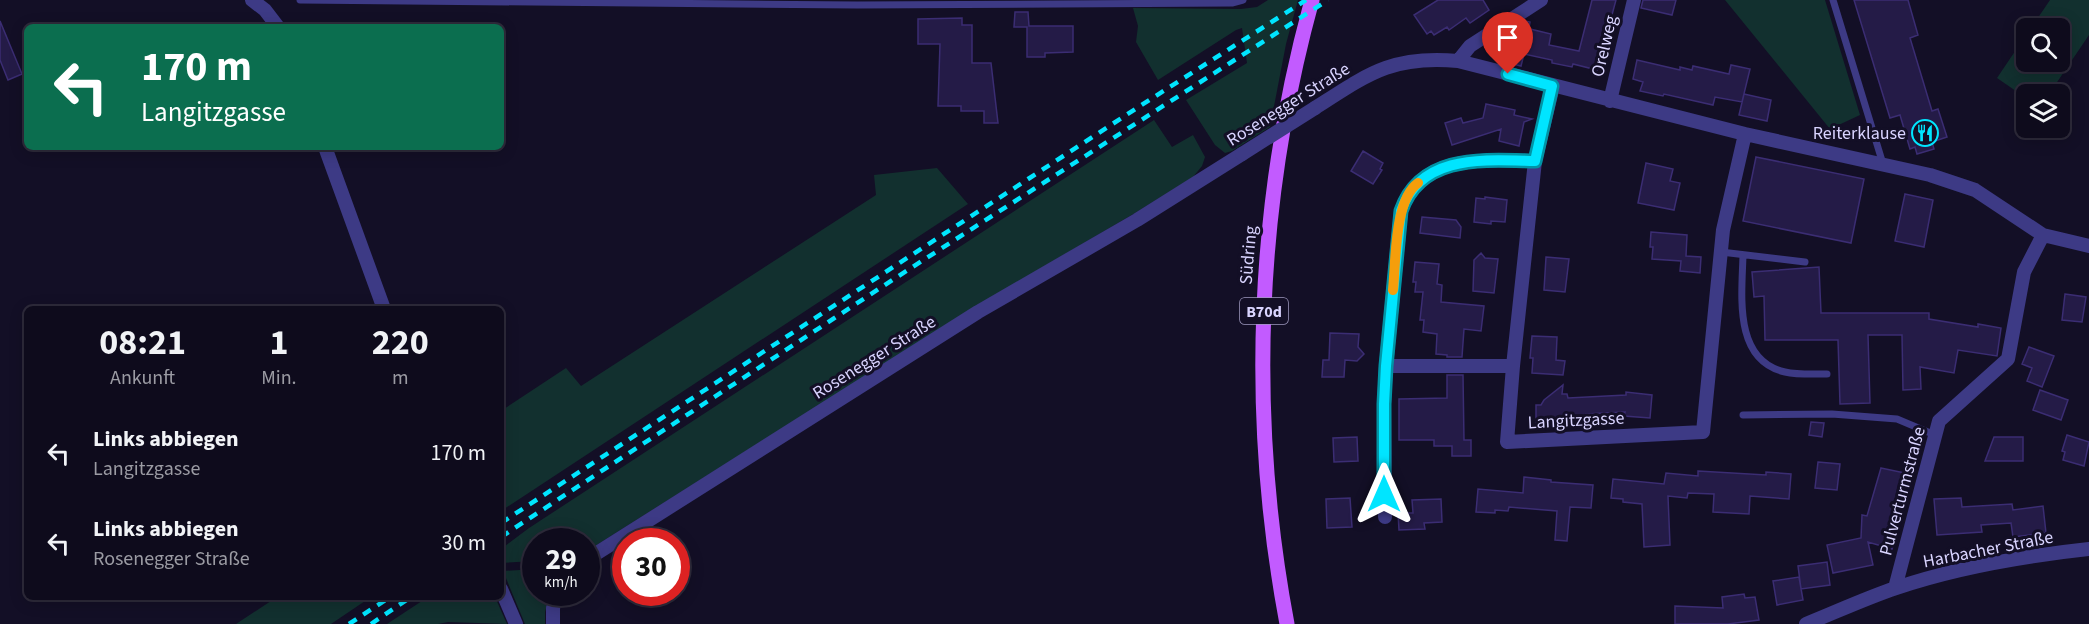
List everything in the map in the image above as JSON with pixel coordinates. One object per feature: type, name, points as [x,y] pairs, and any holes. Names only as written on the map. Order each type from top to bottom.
[{"type":"main road","name":"Südring","points":[[1287,624],[1272,524],[1266,464],[1263,324],[1269,231],[1280,145],[1312,0]]},
{"type":"street","points":[[252,0],[265,10],[276,24]]},
{"type":"street","points":[[1458,61],[1470,46],[1541,0]]},
{"type":"street","name":"Orelweg","points":[[1610,101],[1634,0]]},
{"type":"street","name":"Rosenegger Straße","points":[[600,551],[978,312],[1137,220],[1371,73],[1387,66],[1419,60],[1458,61],[1745,134],[1930,175],[1975,190],[2043,236],[2089,246]]},
{"type":"street","name":"Langitzgasse","points":[[1552,86],[1535,161],[1507,442],[1703,432],[1723,230],[1745,134]]},
{"type":"street","points":[[327,150],[383,306]]},
{"type":"street","points":[[1385,517],[1386,366],[1401,211],[1406,197],[1414,185],[1425,177],[1458,163],[1480,159],[1535,161]]},
{"type":"street","name":"Pulverturmstraße","points":[[1895,588],[1940,421],[2008,359],[2024,272],[2043,236]]},
{"type":"street","points":[[1386,366],[1513,366]]},
{"type":"street","name":"Harbacher Straße","points":[[1895,588],[1952,572],[2039,554],[2089,549]]},
{"type":"street","points":[[1806,624],[1895,588]]},
{"type":"street","points":[[504,596],[516,624]]},
{"type":"street","points":[[553,624],[554,606]]},
{"type":"lane","points":[[300,0],[857,5],[1232,3],[1243,0]]},
{"type":"lane","points":[[1833,0],[1884,166]]},
{"type":"lane","points":[[1721,252],[1805,262]]},
{"type":"lane","points":[[1743,255],[1742,300],[1746,335],[1755,353],[1766,365],[1783,372],[1827,374]]},
{"type":"lane","points":[[1743,415],[1832,414],[1897,419],[1935,435]]},
{"type":"green space","points":[[1268,0],[1298,0],[1286,44],[1270,127],[1225,153],[1215,145],[1186,100],[1247,63],[1242,28],[1158,80],[1136,42],[1138,26],[1133,8],[1241,9],[1257,7]]},
{"type":"green space","points":[[1725,0],[1825,0],[1860,115],[1830,129]]},
{"type":"green space","points":[[2050,0],[2089,0],[2089,35],[2070,63],[2070,18],[2038,18]]},
{"type":"green space","points":[[2016,50],[2016,72],[2064,72],[2056,84],[2016,84],[2016,91],[1997,78]]},
{"type":"green space","points":[[1154,120],[1172,147],[1193,135],[1205,157],[1202,166],[1193,177],[980,304],[624,528],[612,528],[612,535],[600,543],[600,528],[529,528]]},
{"type":"green space","points":[[937,168],[968,204],[504,509],[504,409],[566,368],[581,386],[876,195],[874,175]]},
{"type":"green space","points":[[522,533],[522,562],[504,563],[504,547]]},
{"type":"green space","points":[[522,570],[522,606],[547,606],[545,624],[525,624],[504,571]]},
{"type":"green space","points":[[272,600],[367,600],[331,624],[236,624]]},
{"type":"green space","points":[[423,600],[496,600],[507,624],[448,622],[387,624]]},
{"type":"building","points":[[1438,0],[1483,0],[1489,10],[1470,23],[1466,18],[1449,30],[1447,27],[1434,35],[1431,31],[1427,34],[1414,15]]},
{"type":"building","points":[[1592,0],[1616,0],[1597,70],[1573,64],[1572,67],[1552,63],[1552,60],[1524,54],[1521,66],[1509,63],[1517,26],[1525,21],[1530,22],[1527,40],[1530,29],[1551,34],[1549,45],[1579,51]]},
{"type":"building","points":[[1643,0],[1676,0],[1672,15],[1641,8]]},
{"type":"building","points":[[1854,0],[1908,0],[1918,35],[1910,38],[1932,111],[1938,109],[1947,137],[1932,142],[1934,149],[1917,154],[1915,147],[1910,149],[1900,115],[1890,118]]},
{"type":"building","points":[[1015,12],[1028,12],[1029,26],[1073,26],[1073,52],[1045,53],[1045,57],[1027,57],[1027,27],[1014,27]]},
{"type":"building","points":[[962,18],[962,25],[972,25],[972,63],[991,63],[998,123],[984,123],[984,111],[961,111],[961,106],[938,106],[940,44],[918,44],[918,19]]},
{"type":"building","points":[[0,21],[22,74],[8,80],[0,60]]},
{"type":"building","points":[[1637,60],[1680,70],[1680,67],[1692,70],[1693,66],[1729,74],[1731,65],[1750,69],[1742,102],[1715,97],[1713,105],[1640,91],[1643,82],[1633,79]]},
{"type":"building","points":[[1744,94],[1771,100],[1767,121],[1739,115]]},
{"type":"building","points":[[1486,104],[1515,110],[1514,115],[1532,119],[1524,122],[1519,146],[1499,141],[1501,129],[1452,145],[1445,123],[1461,118],[1463,123],[1483,118]]},
{"type":"building","points":[[1363,151],[1383,163],[1380,169],[1382,170],[1373,184],[1351,171]]},
{"type":"building","points":[[1756,157],[1864,179],[1851,243],[1743,221]]},
{"type":"building","points":[[1646,163],[1673,169],[1670,181],[1680,183],[1674,210],[1638,203]]},
{"type":"building","points":[[1905,194],[1933,200],[1924,247],[1895,241]]},
{"type":"building","points":[[1485,197],[1507,200],[1505,222],[1491,221],[1491,224],[1474,222],[1476,198],[1485,199]]},
{"type":"building","points":[[1422,217],[1456,220],[1461,227],[1460,238],[1420,233]]},
{"type":"building","points":[[1651,232],[1687,235],[1686,256],[1701,257],[1700,273],[1680,271],[1681,261],[1652,259]]},
{"type":"building","points":[[1481,253],[1485,258],[1498,259],[1494,293],[1473,291],[1474,260]]},
{"type":"building","points":[[1546,257],[1569,259],[1565,292],[1544,290]]},
{"type":"building","points":[[1415,262],[1439,264],[1437,284],[1442,285],[1441,302],[1484,306],[1481,331],[1464,329],[1462,357],[1436,354],[1437,334],[1423,332],[1424,320],[1420,320],[1423,292],[1415,292],[1416,282],[1413,282]]},
{"type":"building","points":[[1819,267],[1821,313],[1929,313],[1929,319],[1978,327],[1978,324],[2001,328],[1997,356],[1958,350],[1954,373],[1920,367],[1921,389],[1903,390],[1902,335],[1868,335],[1870,403],[1840,404],[1838,340],[1765,340],[1764,296],[1754,297],[1752,272]]},
{"type":"building","points":[[2065,294],[2086,297],[2082,322],[2062,320]]},
{"type":"building","points":[[1330,333],[1359,334],[1358,347],[1364,354],[1357,361],[1345,360],[1344,377],[1322,377],[1323,360],[1329,360]]},
{"type":"building","points":[[1532,336],[1557,337],[1556,360],[1565,361],[1563,375],[1532,373],[1533,358],[1530,358]]},
{"type":"building","points":[[2029,347],[2054,356],[2042,387],[2027,381],[2032,368],[2022,364]]},
{"type":"building","points":[[1447,375],[1463,375],[1464,440],[1471,440],[1471,456],[1452,456],[1452,446],[1434,446],[1434,440],[1399,440],[1399,399],[1447,398]]},
{"type":"building","points":[[1563,385],[1562,394],[1567,394],[1568,398],[1626,395],[1626,392],[1652,395],[1650,418],[1624,416],[1625,412],[1586,414],[1587,417],[1565,417],[1565,422],[1536,423],[1536,405],[1541,405]]},
{"type":"building","points":[[2040,390],[2068,400],[2061,420],[2033,410]]},
{"type":"building","points":[[1811,422],[1824,423],[1822,437],[1809,435]]},
{"type":"building","points":[[2067,435],[2089,442],[2084,466],[2063,460],[2065,452],[2062,451]]},
{"type":"building","points":[[1357,437],[1358,461],[1334,462],[1333,438]]},
{"type":"building","points":[[1994,437],[2023,437],[2023,461],[1985,461]]},
{"type":"building","points":[[1818,462],[1840,464],[1837,490],[1815,488]]},
{"type":"building","points":[[1881,468],[1905,473],[1891,523],[1899,526],[1892,549],[1868,542],[1873,565],[1833,573],[1827,545],[1861,538],[1862,515],[1867,516]]},
{"type":"building","points":[[1698,471],[1766,475],[1766,472],[1791,474],[1789,499],[1750,496],[1749,514],[1713,512],[1714,494],[1688,493],[1687,498],[1668,496],[1670,545],[1644,547],[1642,504],[1611,498],[1613,479],[1664,484],[1666,473],[1698,476]]},
{"type":"building","points":[[1524,477],[1551,480],[1551,482],[1593,485],[1591,508],[1570,507],[1567,541],[1555,540],[1557,511],[1509,507],[1508,511],[1495,510],[1495,513],[1476,512],[1478,489],[1523,493]]},
{"type":"building","points":[[1350,498],[1352,527],[1327,528],[1326,499]]},
{"type":"building","points":[[1961,498],[1962,507],[2012,504],[2013,510],[2043,506],[2046,533],[2013,537],[2011,523],[1981,525],[1982,532],[1937,535],[1934,499]]},
{"type":"building","points":[[1441,499],[1442,522],[1424,523],[1425,529],[1399,530],[1398,513],[1413,513],[1412,500]]},
{"type":"building","points":[[1827,562],[1830,585],[1801,589],[1798,566]]},
{"type":"building","points":[[1799,577],[1803,600],[1777,605],[1773,581]]},
{"type":"building","points":[[1744,594],[1745,598],[1755,597],[1759,620],[1728,624],[1675,624],[1675,606],[1723,608],[1722,597]]},
{"type":"railway","points":[[504,521],[1306,0]]},
{"type":"railway","points":[[504,535],[897,277],[1328,0]]},
{"type":"railway","points":[[349,624],[385,600]]},
{"type":"railway","points":[[371,624],[407,600]]},
{"type":"slow traffic","points":[[1393,290],[1401,211],[1406,197],[1418,183]]},
{"type":"place","name":"Reiterklause","points":[[1925,133]]},
{"type":"route","points":[[1384,494],[1386,366],[1401,211],[1414,185],[1452,164],[1480,159],[1535,161],[1552,86],[1508,74]]}]
